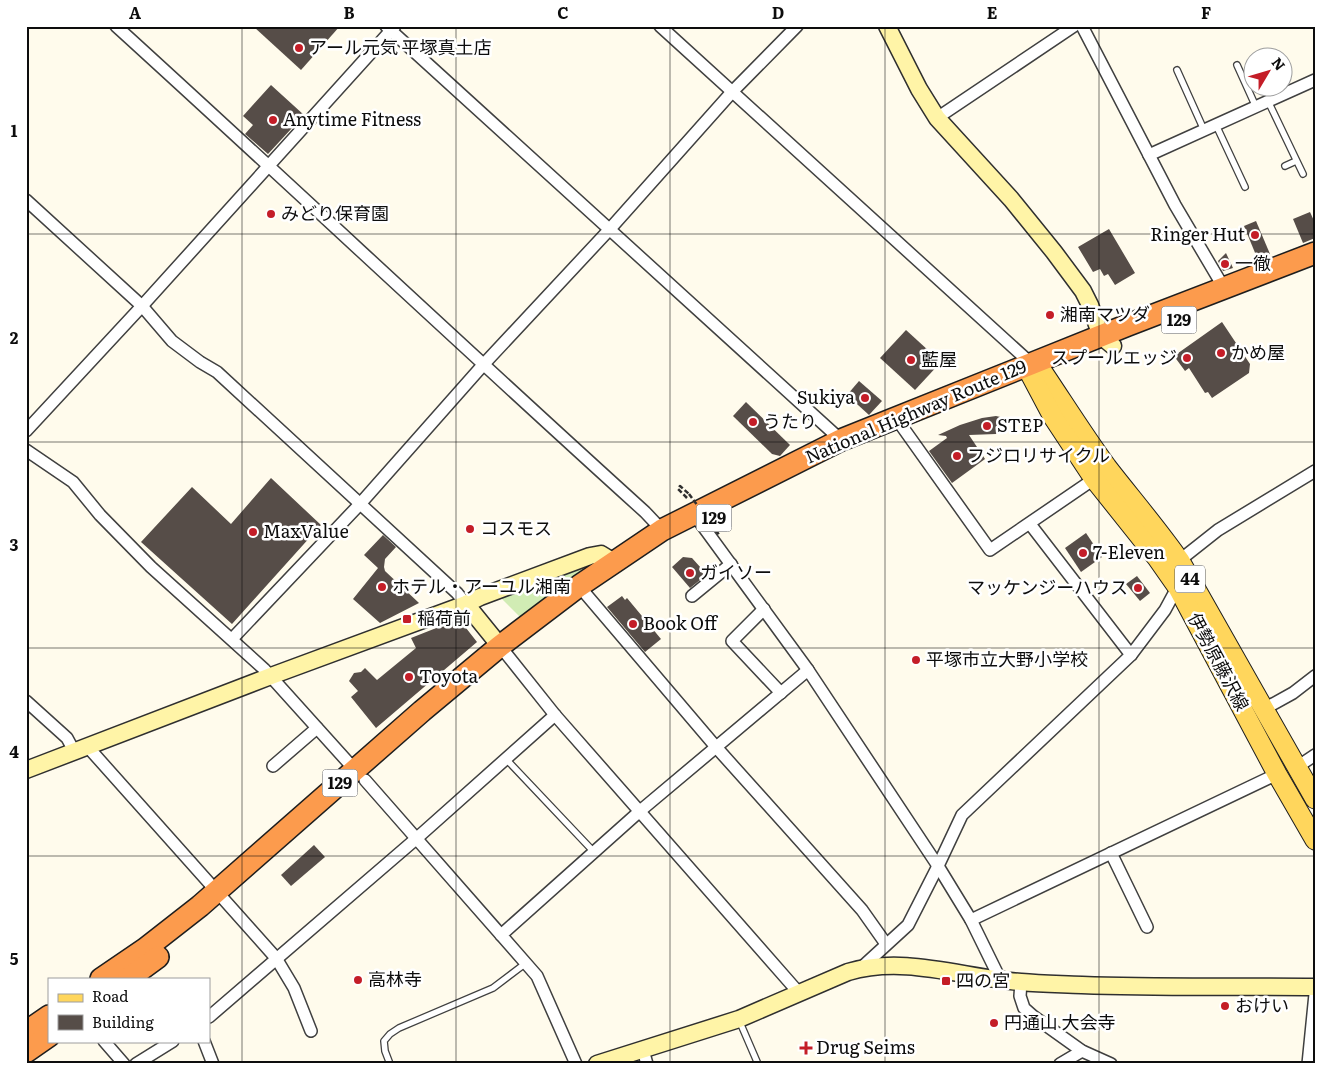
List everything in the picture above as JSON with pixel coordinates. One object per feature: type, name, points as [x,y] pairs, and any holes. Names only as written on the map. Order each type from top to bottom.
[{"type":"highway","name":"National Highway Route 129","points":[[1103,344],[1224,288],[1315,253]]},
{"type":"highway","name":"National Highway Route 129","points":[[693,507],[752,498],[849,453],[900,424],[1032,368],[1315,268]]},
{"type":"highway","name":"National Highway Route 129","points":[[129,978],[164,952],[222,897],[504,651],[583,592],[614,562],[693,507],[841,440],[900,424]]},
{"type":"highway","name":"National Highway Route 129","points":[[583,592],[626,570],[674,539],[693,507]]},
{"type":"highway","name":"National Highway Route 129","points":[[102,978],[222,897]]},
{"type":"highway","points":[[26,1032],[48,1017]]},
{"type":"highway","points":[[26,1052],[48,1037]]},
{"type":"main road","name":"伊勢原藤沢線","points":[[1032,368],[1053,417],[1094,479],[1173,566],[1264,709],[1315,798]]},
{"type":"main road","name":"伊勢原藤沢線","points":[[1032,368],[1165,539],[1178,588],[1277,774],[1315,840]]},
{"type":"street","points":[[116,26],[645,512],[662,530]]},
{"type":"street","points":[[660,26],[1032,368]]},
{"type":"street","points":[[232,639],[360,504],[483,365],[732,92],[797,26]]},
{"type":"street","points":[[937,118],[1074,26]]},
{"type":"street","points":[[1082,26],[1175,205],[1224,288]]},
{"type":"street","points":[[889,27],[919,88],[937,118],[1011,199],[1054,252],[1082,291],[1090,305],[1103,344]]},
{"type":"street","points":[[26,431],[142,306],[391,28],[608,230],[841,440]]},
{"type":"street","points":[[1149,156],[1315,80]]},
{"type":"street","points":[[26,200],[142,306],[172,341],[217,372],[457,593],[555,715],[799,993]]},
{"type":"street","points":[[900,424],[990,550],[1094,479]]},
{"type":"street","points":[[26,450],[73,482],[100,515],[151,567],[271,676],[417,838],[537,976],[576,1064]]},
{"type":"street","points":[[1173,566],[1218,530],[1315,471]]},
{"type":"street","points":[[693,507],[730,564],[808,670],[938,866],[971,920],[1000,979]]},
{"type":"street","points":[[1030,524],[1132,655]]},
{"type":"street","points":[[26,770],[590,556],[601,554],[614,562]]},
{"type":"street","points":[[692,596],[730,564]]},
{"type":"street","points":[[861,968],[908,924],[962,815],[1132,655],[1165,610],[1178,588]]},
{"type":"street","points":[[583,592],[716,747],[862,910],[886,944]]},
{"type":"street","points":[[764,609],[732,641],[781,693]]},
{"type":"street","points":[[501,935],[640,811],[808,670]]},
{"type":"street","points":[[1264,709],[1292,694],[1315,676]]},
{"type":"street","points":[[26,701],[81,749],[222,897],[276,958],[294,988],[311,1031]]},
{"type":"street","points":[[210,1016],[417,838],[555,715]]},
{"type":"street","points":[[273,766],[317,728]]},
{"type":"street","points":[[1297,767],[1315,755]]},
{"type":"street","points":[[971,920],[1277,774]]},
{"type":"street","points":[[1112,853],[1147,928]]},
{"type":"street","points":[[597,1064],[645,1057],[861,968],[888,965],[910,966],[1021,982],[1130,986],[1315,987]]},
{"type":"street","points":[[1021,982],[1020,996],[1024,1008],[1082,1051],[1111,1064]]},
{"type":"street","points":[[1308,1064],[1315,994]]},
{"type":"street","points":[[105,1042],[124,1064]]},
{"type":"street","points":[[136,1064],[171,1042]]},
{"type":"street","points":[[204,1042],[213,1064]]},
{"type":"street","points":[[1060,1064],[1082,1051]]},
{"type":"lane","points":[[1237,65],[1256,107]]},
{"type":"lane","points":[[1177,70],[1204,130]]},
{"type":"lane","points":[[1268,101],[1303,174]]},
{"type":"lane","points":[[1216,124],[1245,187]]},
{"type":"lane","points":[[1285,166],[1296,161]]},
{"type":"lane","points":[[506,759],[594,852]]},
{"type":"lane","points":[[390,1064],[385,1051],[384,1041],[390,1034],[399,1028],[492,988],[526,963]]},
{"type":"lane","points":[[739,1019],[758,1064]]},
{"type":"path","points":[[693,507],[720,536]]},
{"type":"green space","points":[[589,563],[589,568],[520,617],[498,595]]},
{"type":"building","name":"アール元気 平塚真土店","points":[[253,26],[340,26],[301,70]]},
{"type":"building","name":"Anytime Fitness","points":[[271,85],[304,115],[268,154],[245,134],[253,125],[243,116]]},
{"type":"building","points":[[1310,212],[1315,223],[1315,238],[1303,243],[1293,219]]},
{"type":"building","name":"Ringer Hut","points":[[1256,221],[1270,254],[1258,260],[1244,226]]},
{"type":"building","points":[[1109,229],[1135,273],[1115,285],[1108,274],[1104,276],[1100,269],[1093,272],[1078,247]]},
{"type":"building","name":"一徹","points":[[1226,253],[1233,268],[1223,271],[1218,261]]},
{"type":"building","name":"かめ屋","points":[[1222,322],[1250,364],[1249,373],[1212,398],[1208,392],[1205,393],[1189,368],[1185,371],[1174,356]]},
{"type":"building","name":"藍屋","points":[[906,330],[941,362],[915,390],[880,358]]},
{"type":"building","name":"Sukiya","points":[[859,381],[882,401],[869,415],[847,395]]},
{"type":"building","points":[[746,402],[790,445],[780,456],[772,454],[733,416]]},
{"type":"building","name":"フジロリサイクル","points":[[996,416],[1009,419],[1005,429],[998,431],[996,434],[969,435],[985,459],[952,483],[929,451],[947,438],[946,436],[938,435],[960,425]]},
{"type":"building","points":[[271,478],[321,525],[232,624],[141,542],[192,487],[231,524]]},
{"type":"building","name":"7-Eleven","points":[[1086,533],[1102,557],[1081,572],[1065,548]]},
{"type":"building","name":"ホテル・アーユル湘南","points":[[383,535],[396,547],[385,559],[385,571],[419,603],[380,623],[353,599],[378,568],[364,555]]},
{"type":"building","name":"ガイソー","points":[[683,557],[692,558],[705,576],[690,588],[672,567]]},
{"type":"building","name":"マッケンジーハウス","points":[[1137,576],[1150,593],[1140,601],[1126,584]]},
{"type":"building","name":"Book Off","points":[[622,596],[625,600],[627,598],[661,639],[645,652],[607,607]]},
{"type":"building","name":"Toyota","points":[[459,619],[477,642],[376,728],[351,697],[358,691],[349,681],[354,673],[361,672],[365,668],[377,680],[416,648],[411,638]]},
{"type":"building","points":[[314,845],[325,857],[291,886],[281,875]]},
{"type":"place","name":"アール元気 平塚真土店","points":[[299,48]]},
{"type":"place","name":"Anytime Fitness","points":[[273,120]]},
{"type":"place","name":"みどり保育園","points":[[271,214]]},
{"type":"place","name":"Ringer Hut","points":[[1255,235]]},
{"type":"place","name":"一徹","points":[[1225,264]]},
{"type":"place","name":"湘南マツダ","points":[[1050,315]]},
{"type":"place","name":"かめ屋","points":[[1221,353]]},
{"type":"place","name":"スプールエッジ","points":[[1187,358]]},
{"type":"place","name":"藍屋","points":[[911,360]]},
{"type":"place","name":"Sukiya","points":[[865,398]]},
{"type":"place","name":"うたり","points":[[753,422]]},
{"type":"place","name":"STEP","points":[[987,426]]},
{"type":"place","name":"フジロリサイクル","points":[[957,456]]},
{"type":"place","name":"コスモス","points":[[470,529]]},
{"type":"place","name":"MaxValue","points":[[253,532]]},
{"type":"place","name":"7-Eleven","points":[[1083,553]]},
{"type":"place","name":"ガイソー","points":[[690,573]]},
{"type":"place","name":"ホテル・アーユル湘南","points":[[382,587]]},
{"type":"place","name":"マッケンジーハウス","points":[[1138,588]]},
{"type":"place","name":"稲荷前","points":[[407,619]]},
{"type":"place","name":"Book Off","points":[[633,624]]},
{"type":"place","name":"平塚市立大野小学校","points":[[916,660]]},
{"type":"place","name":"Toyota","points":[[409,677]]},
{"type":"place","name":"高林寺","points":[[358,980]]},
{"type":"place","name":"四の宮","points":[[946,981]]},
{"type":"place","name":"おけい","points":[[1225,1006]]},
{"type":"place","name":"円通山 大会寺","points":[[994,1023]]},
{"type":"place","name":"Drug Seims","points":[[806,1048]]}]
